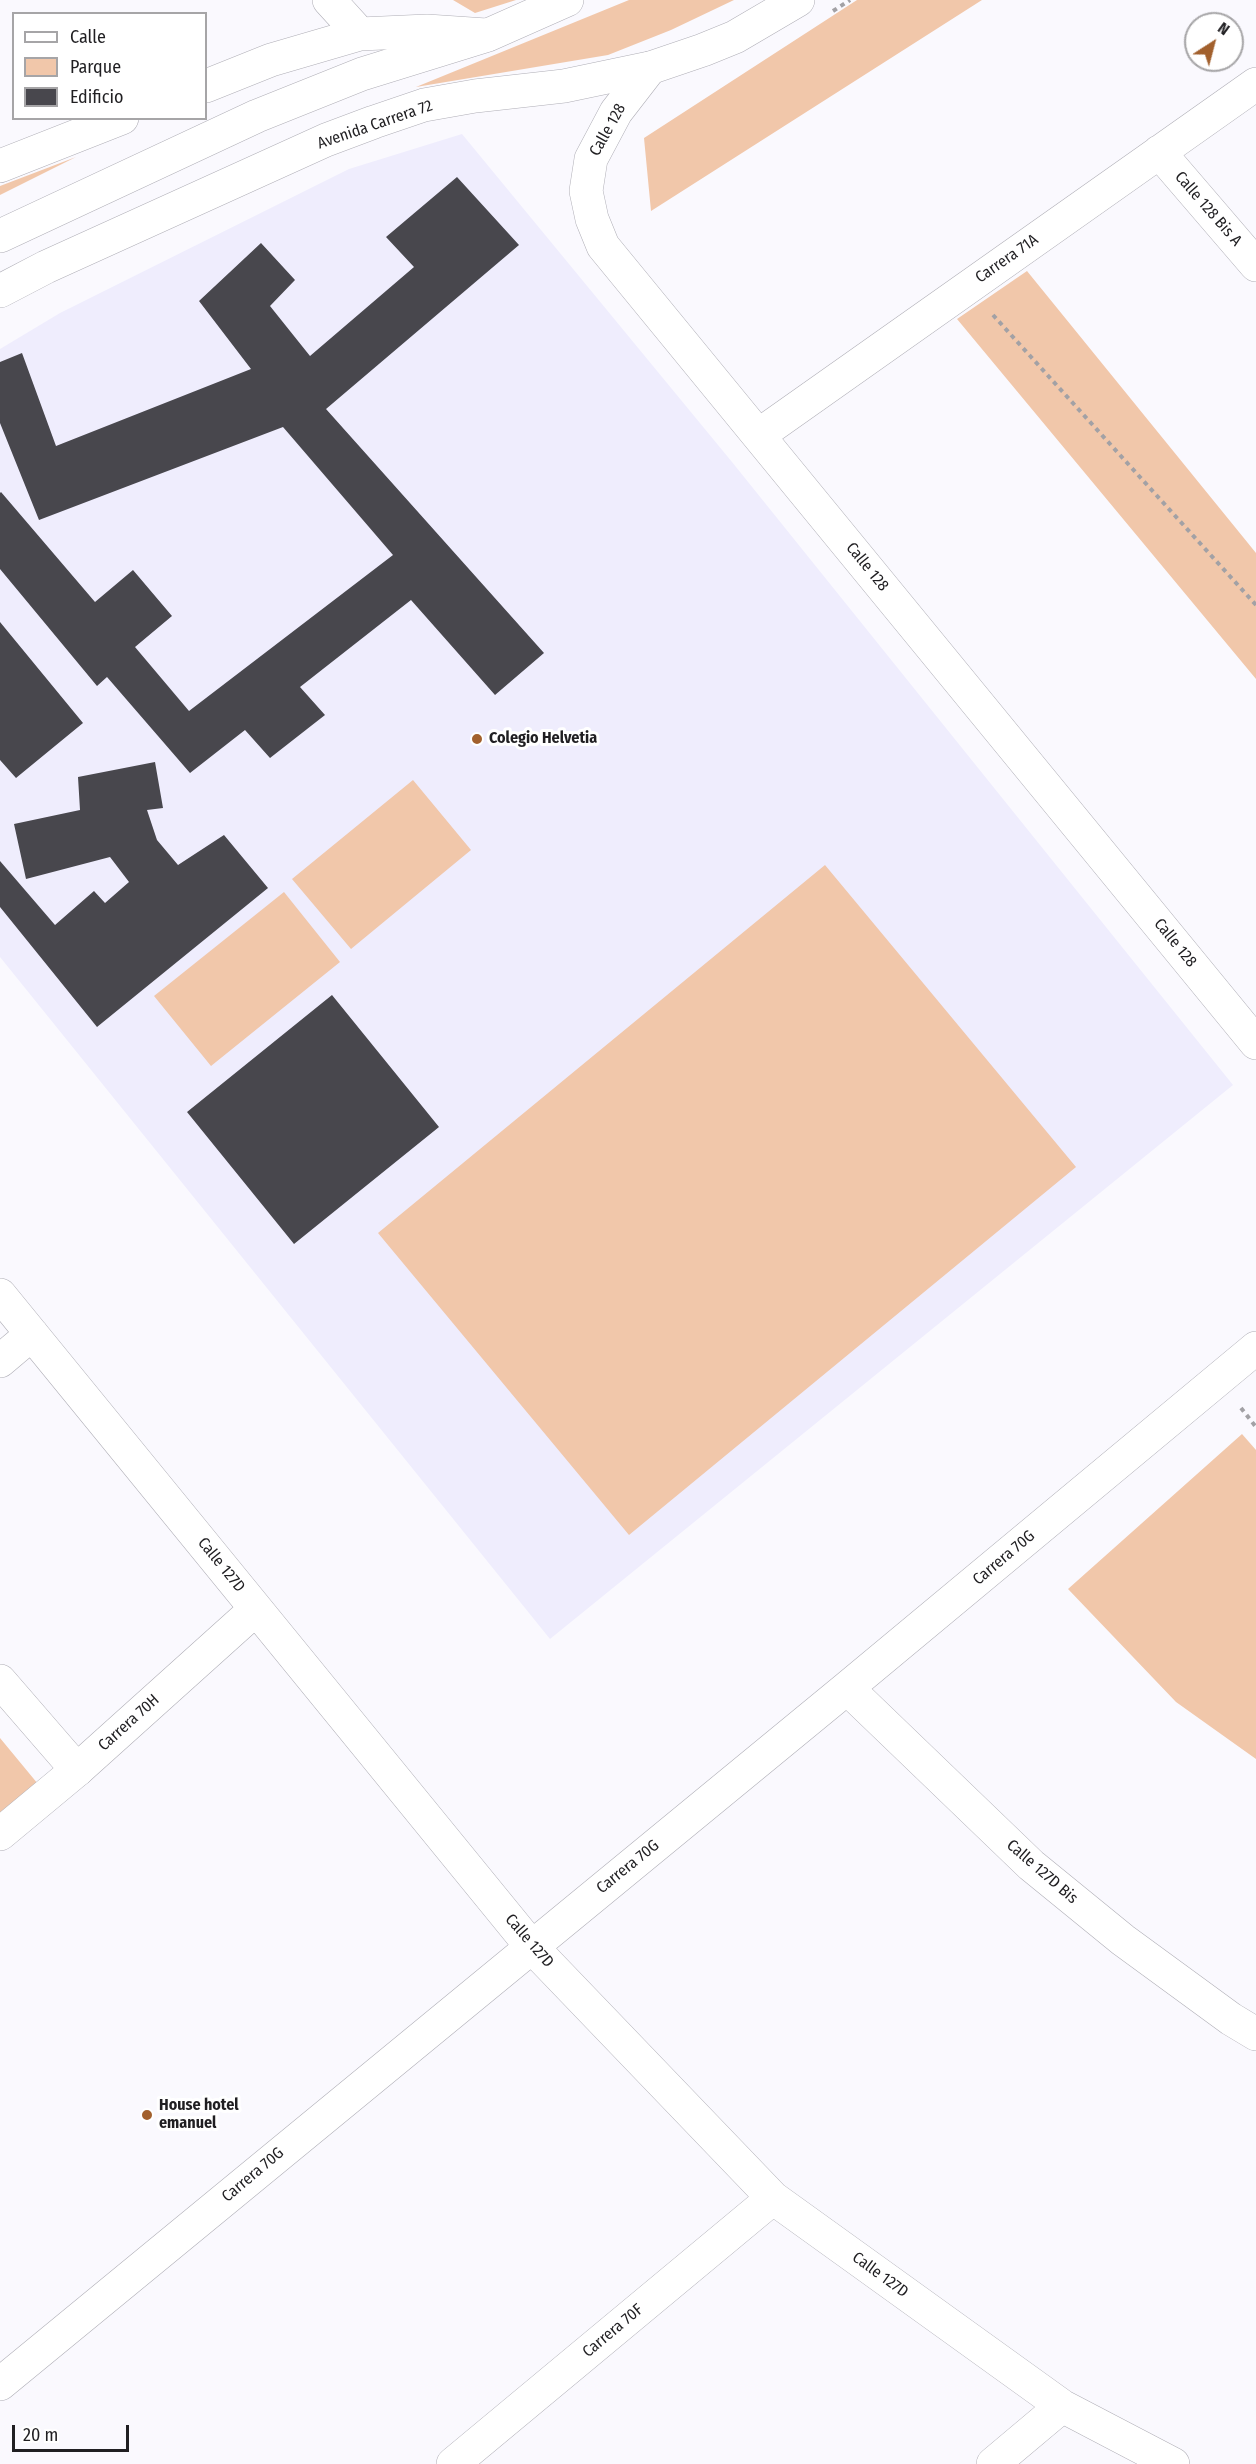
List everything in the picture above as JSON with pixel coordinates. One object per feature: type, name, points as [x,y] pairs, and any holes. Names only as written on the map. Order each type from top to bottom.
[{"type":"main road","points":[[329,0],[360,34]]},
{"type":"main road","points":[[0,236],[257,116],[362,74],[488,35],[567,0]]},
{"type":"main road","name":"Avenida Carrera 72","points":[[0,291],[46,267],[327,140],[374,122],[424,105],[475,96],[564,86],[650,68],[735,37],[798,0]]},
{"type":"main road","points":[[207,86],[271,60],[360,34],[427,31],[488,35]]},
{"type":"main road","name":"Calle 128","points":[[650,68],[616,112],[591,159],[586,191],[592,219],[603,246],[1256,1043]]},
{"type":"main road","name":"Carrera 71A","points":[[759,435],[1256,84]]},
{"type":"main road","points":[[0,166],[117,120]]},
{"type":"main road","name":"Calle 128 Bis A","points":[[1159,152],[1256,265]]},
{"type":"main road","name":"Calle 127D","points":[[0,1295],[531,1946],[773,2198],[1062,2406],[1173,2464]]},
{"type":"main road","points":[[0,1361],[32,1334]]},
{"type":"main road","name":"Carrera 70G","points":[[0,2384],[847,1688],[1256,1348]]},
{"type":"main road","name":"Carrera 70H","points":[[0,1834],[77,1770],[256,1609]]},
{"type":"main road","points":[[0,1681],[77,1770]]},
{"type":"main road","name":"Calle 127D Bis","points":[[847,1688],[1031,1865],[1123,1940],[1231,2019],[1256,2034]]},
{"type":"main road","name":"Carrera 70F","points":[[453,2464],[773,2198]]},
{"type":"main road","points":[[993,2464],[1062,2406]]},
{"type":"path","points":[[968,287],[1256,605]]},
{"type":"shaded area","name":"Colegio Helvetia","points":[[462,134],[732,462],[1233,1085],[550,1639],[0,957],[0,349],[60,313],[349,169]]},
{"type":"green space","points":[[453,0],[516,0],[475,13]]},
{"type":"green space","points":[[629,0],[734,0],[671,30],[608,55],[416,87]]},
{"type":"green space","points":[[857,0],[982,0],[651,211],[644,138]]},
{"type":"green space","points":[[76,157],[0,195],[0,186]]},
{"type":"green space","points":[[1027,271],[1256,553],[1256,679],[957,319]]},
{"type":"green space","points":[[413,780],[471,850],[351,949],[292,879]]},
{"type":"green space","points":[[825,865],[1076,1167],[629,1535],[378,1233]]},
{"type":"green space","points":[[284,892],[340,962],[211,1066],[154,996]]},
{"type":"green space","points":[[1242,1434],[1256,1450],[1256,1759],[1176,1702],[1068,1589]]},
{"type":"green space","points":[[0,1738],[38,1784],[0,1815]]},
{"type":"building","points":[[457,177],[519,245],[326,409],[544,653],[495,695],[411,600],[300,687],[325,715],[270,758],[245,730],[190,773],[107,677],[97,686],[0,569],[0,493],[95,602],[133,570],[172,616],[135,647],[189,711],[393,555],[283,427],[39,520],[0,423],[0,362],[22,353],[56,446],[251,369],[199,301],[261,243],[295,280],[270,306],[310,356],[414,267],[386,237]]},
{"type":"building","points":[[0,622],[83,723],[16,778],[0,760]]},
{"type":"building","points":[[155,762],[163,808],[147,810],[157,840],[178,865],[224,835],[268,888],[97,1027],[0,907],[0,861],[55,925],[94,891],[105,903],[129,882],[110,857],[26,879],[14,824],[80,810],[78,777]]},
{"type":"building","points":[[332,995],[439,1127],[294,1244],[187,1112]]},
{"type":"place","name":"Colegio Helvetia","points":[[477,739]]},
{"type":"place","name":"House hotel emanuel","points":[[147,2115]]}]
